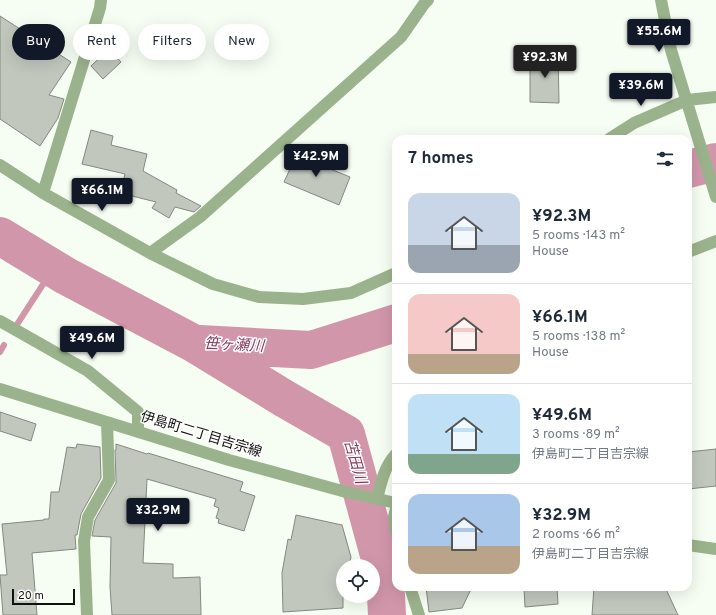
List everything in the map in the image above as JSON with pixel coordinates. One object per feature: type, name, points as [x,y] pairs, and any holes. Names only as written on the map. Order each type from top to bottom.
[{"type":"street","points":[[42,193],[100,8],[101,0]]},
{"type":"street","points":[[150,253],[200,217],[401,37],[428,0]]},
{"type":"street","points":[[661,0],[671,50],[716,197]]},
{"type":"street","points":[[615,135],[634,123],[688,104],[716,97]]},
{"type":"street","points":[[0,165],[42,193],[150,253],[213,284],[259,297],[303,299],[351,293],[392,275]]},
{"type":"street","points":[[692,250],[716,241]]},
{"type":"street","points":[[0,321],[88,371],[138,412],[138,432]]},
{"type":"street","name":"伊島町二丁目吉宗線","points":[[0,389],[229,460],[346,492],[392,502]]},
{"type":"street","points":[[87,615],[84,541],[88,517],[109,480],[107,422]]},
{"type":"street","points":[[377,499],[383,475],[392,460]]},
{"type":"street","points":[[692,546],[716,549]]},
{"type":"street","points":[[411,591],[419,615]]},
{"type":"building","points":[[0,16],[12,24],[12,60],[65,60],[65,58],[71,62],[49,95],[64,99],[58,118],[40,146],[0,119]]},
{"type":"building","points":[[538,51],[558,51],[559,103],[530,102],[530,68],[538,68]]},
{"type":"building","points":[[97,60],[119,60],[121,62],[103,79],[91,66]]},
{"type":"building","points":[[91,130],[113,136],[111,145],[147,154],[143,171],[177,190],[176,193],[201,206],[194,212],[175,207],[169,218],[152,208],[156,202],[120,193],[125,174],[82,164]]},
{"type":"building","points":[[292,150],[307,156],[306,159],[350,177],[339,205],[284,182],[290,169],[285,167]]},
{"type":"building","points":[[0,412],[36,424],[31,441],[0,431]]},
{"type":"building","points":[[77,444],[100,447],[101,478],[81,514],[77,535],[75,535],[76,549],[32,553],[37,615],[3,615],[0,575],[7,575],[2,524],[49,519],[51,492],[59,492],[67,447],[76,448]]},
{"type":"building","points":[[116,444],[243,482],[240,491],[255,496],[244,531],[218,523],[219,519],[216,518],[219,508],[214,506],[216,499],[147,479],[143,563],[173,564],[173,578],[200,577],[201,615],[112,615],[110,587],[111,537],[92,536],[95,520],[116,483]]},
{"type":"building","points":[[716,449],[716,486],[692,489],[692,452]]},
{"type":"building","points":[[296,515],[342,525],[351,557],[351,559],[336,559],[336,603],[343,603],[343,608],[283,612],[282,573],[288,539],[291,540]]},
{"type":"building","points":[[426,591],[470,591],[462,608],[429,612]]},
{"type":"building","points":[[524,591],[557,591],[558,604],[525,607]]},
{"type":"building","points":[[594,591],[667,591],[678,615],[592,615]]},
{"type":"waterway","name":"笹ヶ瀬川","points":[[692,168],[716,162]]},
{"type":"waterway","name":"苫田川","points":[[0,236],[66,276],[195,344],[346,434],[385,577],[387,615]]},
{"type":"waterway","points":[[16,326],[53,269]]},
{"type":"waterway","name":"笹ヶ瀬川","points":[[200,344],[311,350],[392,324]]},
{"type":"waterway","points":[[0,352],[4,345]]}]
